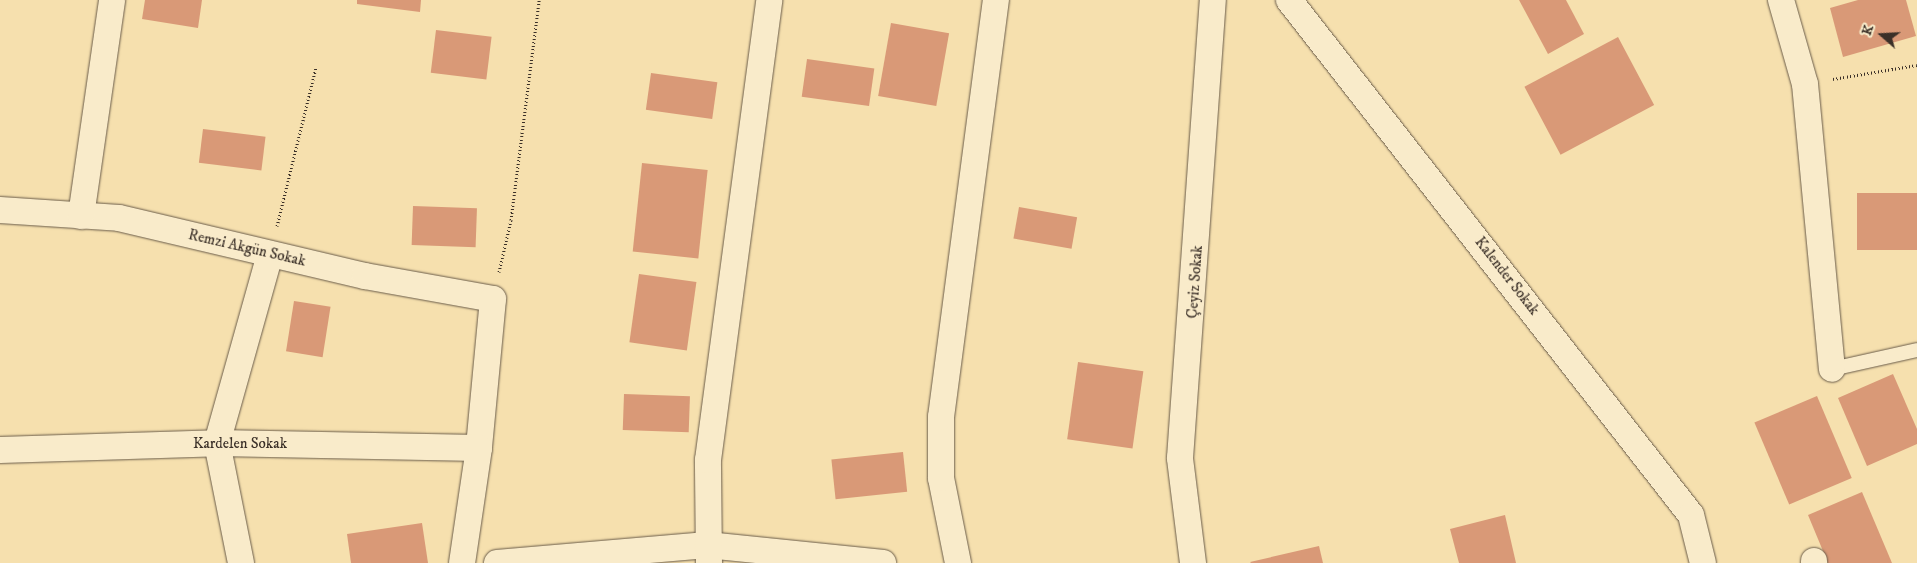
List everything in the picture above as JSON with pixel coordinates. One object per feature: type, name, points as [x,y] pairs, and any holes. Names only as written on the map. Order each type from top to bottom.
[{"type":"street","points":[[81,216],[112,0]]},
{"type":"street","points":[[708,554],[708,460],[769,0]]},
{"type":"street","points":[[958,563],[941,478],[941,417],[996,0]]},
{"type":"street","name":"Çeyiz Sokak","points":[[1193,563],[1180,458],[1213,0]]},
{"type":"street","name":"Kalender Sokak","points":[[1289,0],[1691,514],[1703,563]]},
{"type":"street","points":[[1781,0],[1805,84],[1832,369]]},
{"type":"street","name":"Remzi Akgün Sokak","points":[[0,210],[119,218],[270,254],[493,299]]},
{"type":"street","points":[[241,563],[217,443],[270,254]]},
{"type":"street","points":[[462,563],[479,448],[493,299]]},
{"type":"street","name":"Kardelen Sokak","points":[[0,450],[217,443],[479,448]]},
{"type":"street","points":[[496,563],[708,554],[883,563]]},
{"type":"lane","points":[[1832,369],[1917,350]]},
{"type":"path","points":[[493,299],[511,220],[540,0]]},
{"type":"path","points":[[1805,84],[1917,65]]},
{"type":"path","points":[[270,254],[316,67]]},
{"type":"building","points":[[145,0],[202,0],[198,28],[142,19]]},
{"type":"building","points":[[357,0],[421,0],[420,12],[357,4]]},
{"type":"building","points":[[1519,0],[1566,0],[1584,34],[1548,54]]},
{"type":"building","points":[[1858,0],[1906,0],[1916,36],[1843,57],[1830,8]]},
{"type":"building","points":[[891,23],[949,33],[936,106],[878,96]]},
{"type":"building","points":[[436,30],[492,37],[486,80],[431,73]]},
{"type":"building","points":[[1618,37],[1654,105],[1561,155],[1524,87]]},
{"type":"building","points":[[807,59],[874,68],[869,106],[802,97]]},
{"type":"building","points":[[651,73],[717,82],[712,119],[646,110]]},
{"type":"building","points":[[203,129],[266,137],[261,170],[199,163]]},
{"type":"building","points":[[642,163],[708,170],[698,258],[633,252]]},
{"type":"building","points":[[1857,193],[1917,193],[1917,250],[1857,250]]},
{"type":"building","points":[[413,206],[477,208],[476,247],[412,245]]},
{"type":"building","points":[[1019,207],[1077,217],[1072,249],[1013,239]]},
{"type":"building","points":[[639,274],[696,282],[687,350],[629,342]]},
{"type":"building","points":[[294,301],[331,307],[323,357],[286,351]]},
{"type":"building","points":[[1078,362],[1143,371],[1133,448],[1067,439]]},
{"type":"building","points":[[1893,374],[1917,429],[1917,444],[1867,466],[1838,398]]},
{"type":"building","points":[[624,394],[690,396],[689,432],[623,430]]},
{"type":"building","points":[[1817,396],[1852,478],[1789,504],[1754,423]]},
{"type":"building","points":[[903,452],[907,492],[836,499],[831,460]]},
{"type":"building","points":[[1862,492],[1892,563],[1828,563],[1808,515]]},
{"type":"building","points":[[1505,515],[1516,563],[1459,563],[1450,529]]},
{"type":"building","points":[[422,523],[428,563],[351,563],[347,534]]},
{"type":"building","points":[[1319,546],[1323,563],[1250,562]]}]
